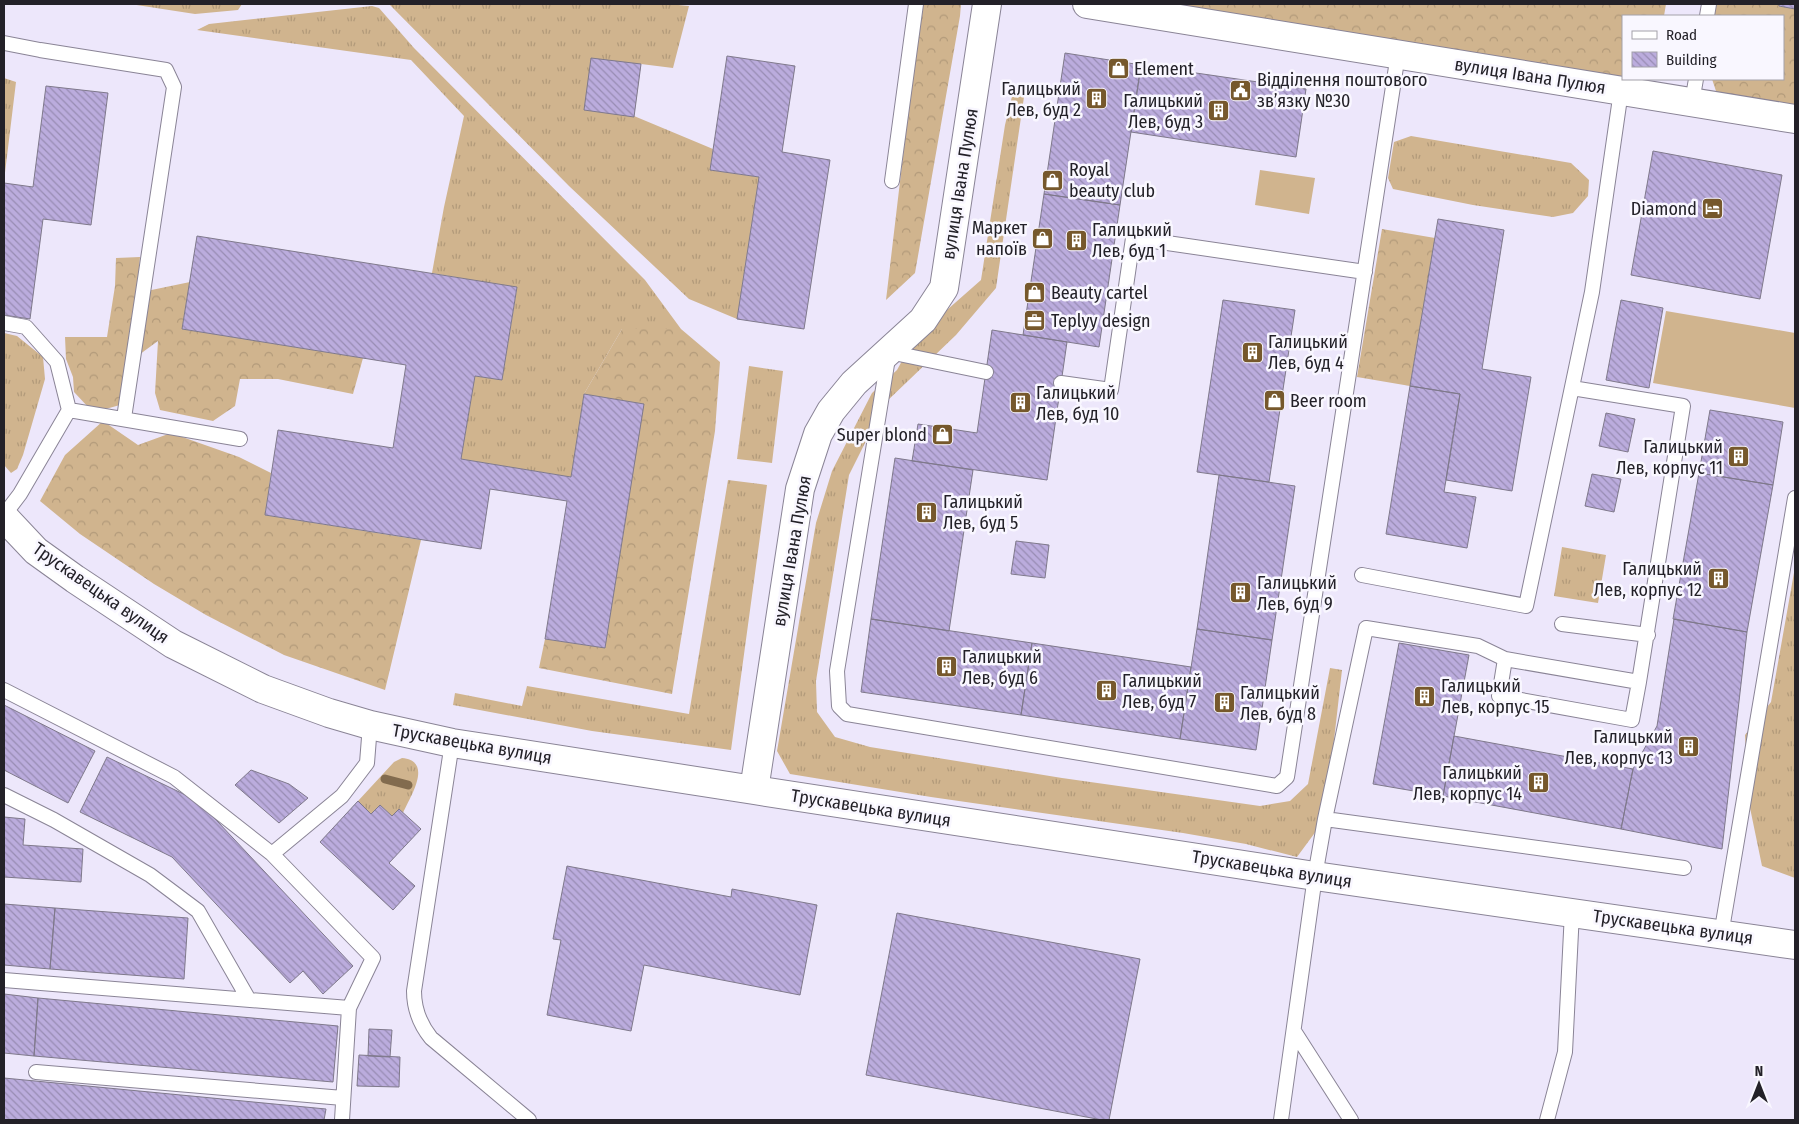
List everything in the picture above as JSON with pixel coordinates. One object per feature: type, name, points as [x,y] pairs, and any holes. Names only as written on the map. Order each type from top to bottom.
[{"type":"street","name":"вулиця Івана Пулюя","points":[[754,790],[800,489],[818,434],[831,411],[854,383],[923,320],[944,288],[987,4]]},
{"type":"street","name":"вулиця Івана Пулюя","points":[[1087,4],[1621,91],[1694,90],[1795,119]]},
{"type":"street","name":"Трускавецька вулиця","points":[[4,516],[36,551],[173,644],[263,689],[329,713],[370,725],[452,743],[754,790],[1315,876],[1795,945]]},
{"type":"lane","points":[[892,181],[916,4]]},
{"type":"lane","points":[[4,43],[166,70],[174,86],[124,418]]},
{"type":"lane","points":[[986,372],[889,352],[837,671],[839,706],[847,714],[1277,786],[1287,777],[1398,54]]},
{"type":"lane","points":[[1362,575],[1526,606],[1592,292],[1621,91]]},
{"type":"lane","points":[[1061,383],[1111,390],[1133,238],[1365,272]]},
{"type":"lane","points":[[4,323],[26,327],[57,362],[69,410],[20,494],[4,516]]},
{"type":"lane","points":[[1505,659],[1499,696],[1632,720],[1648,635],[1683,406],[1572,388]]},
{"type":"lane","points":[[69,410],[240,439]]},
{"type":"lane","points":[[1721,935],[1795,498]]},
{"type":"lane","points":[[1562,624],[1648,635]]},
{"type":"lane","points":[[1281,1120],[1315,876],[1325,819],[1366,628],[1478,646],[1505,659],[1639,682]]},
{"type":"lane","points":[[4,690],[174,777],[272,854],[373,958],[349,1008],[342,1120]]},
{"type":"lane","points":[[272,854],[342,796],[367,763],[370,725]]},
{"type":"lane","points":[[452,743],[414,991],[416,1011],[422,1025],[431,1038],[529,1120]]},
{"type":"lane","points":[[4,795],[54,820],[150,875],[198,910],[249,1000]]},
{"type":"lane","points":[[1325,819],[1684,868]]},
{"type":"lane","points":[[1547,1120],[1564,1052],[1572,912]]},
{"type":"lane","points":[[4,980],[349,1008]]},
{"type":"lane","points":[[1294,1031],[1351,1120]]},
{"type":"lane","points":[[36,1072],[343,1098]]},
{"type":"green space","points":[[130,4],[242,4],[238,10],[195,14]]},
{"type":"green space","points":[[389,4],[668,4],[689,6],[673,68],[641,64],[634,116],[713,149],[710,170],[759,177],[737,319],[689,299],[569,186]]},
{"type":"green space","points":[[921,4],[961,4],[960,16],[915,273],[886,300]]},
{"type":"green space","points":[[1120,4],[1666,4],[1664,15],[1622,15],[1622,80],[1646,80],[1643,87]]},
{"type":"green space","points":[[1703,4],[1779,4],[1779,6],[1795,9],[1795,113],[1719,100],[1712,80],[1784,80],[1784,15],[1702,15],[1701,7]]},
{"type":"green space","points":[[372,6],[379,8],[414,48],[645,280],[681,329],[622,329],[584,394],[571,477],[461,459],[475,376],[502,380],[517,288],[432,273],[464,116],[411,60],[197,30],[209,24]]},
{"type":"green space","points":[[4,78],[16,82],[4,181]]},
{"type":"green space","points":[[1014,88],[1025,90],[996,288],[956,335],[885,403],[849,475],[816,681],[817,712],[835,737],[870,747],[1062,778],[1260,806],[1290,801],[1308,784],[1330,668],[1342,670],[1325,819],[1297,857],[1246,844],[1183,833],[931,797],[790,774],[777,751],[816,523],[832,471],[872,393],[897,370],[914,339],[981,280],[1005,125]]},
{"type":"green space","points":[[1411,136],[1571,163],[1589,180],[1588,196],[1573,213],[1553,217],[1473,205],[1393,189],[1388,178],[1394,142]]},
{"type":"green space","points":[[1260,170],[1315,178],[1309,214],[1255,205]]},
{"type":"green space","points":[[1382,229],[1435,238],[1410,386],[1357,377]]},
{"type":"green space","points":[[140,257],[137,293],[190,282],[182,329],[363,358],[353,394],[278,379],[240,379],[235,406],[213,421],[160,410],[155,393],[158,341],[136,357],[120,405],[102,410],[89,408],[74,392],[73,377],[66,359],[65,337],[107,337],[115,286],[116,258]]},
{"type":"green space","points":[[1666,311],[1795,333],[1795,408],[1653,383]]},
{"type":"green space","points":[[622,329],[681,329],[720,362],[715,431],[672,694],[539,668],[545,639],[605,648],[643,404],[584,394]]},
{"type":"green space","points":[[4,333],[17,336],[43,357],[45,379],[23,455],[17,469],[11,473],[4,465]]},
{"type":"green space","points":[[749,366],[783,371],[772,463],[737,459]]},
{"type":"green space","points":[[103,421],[138,445],[171,433],[239,457],[271,473],[265,515],[421,540],[385,690],[284,655],[206,615],[154,584],[80,534],[40,501],[65,455]]},
{"type":"green space","points":[[728,480],[767,485],[731,750],[592,731],[453,705],[455,693],[522,706],[527,686],[689,714]]},
{"type":"green space","points":[[1562,547],[1606,555],[1598,603],[1554,596]]},
{"type":"green space","points":[[1795,567],[1795,878],[1762,866],[1749,803],[1745,735],[1771,702]]},
{"type":"green space","points":[[402,758],[412,761],[417,766],[418,773],[414,789],[403,813],[399,809],[392,816],[380,805],[371,814],[358,801],[394,762]]},
{"type":"building","points":[[1779,4],[1795,4],[1795,9],[1779,6]]},
{"type":"building","name":"Галицький Лев, буд 2","points":[[1065,53],[1141,65],[1120,205],[1044,194]]},
{"type":"building","points":[[727,56],[795,66],[782,152],[830,160],[804,329],[737,319],[759,177],[710,170]]},
{"type":"building","points":[[591,58],[641,64],[634,117],[584,110]]},
{"type":"building","name":"Галицький Лев, буд 3","points":[[1141,65],[1306,89],[1296,157],[1131,132]]},
{"type":"building","points":[[46,86],[108,93],[91,225],[43,219],[30,319],[4,315],[4,183],[33,187]]},
{"type":"building","points":[[1653,151],[1782,175],[1760,299],[1631,275]]},
{"type":"building","name":"Галицький Лев, буд 1","points":[[1044,194],[1120,205],[1099,347],[1023,335]]},
{"type":"building","points":[[1438,219],[1504,230],[1482,369],[1531,377],[1512,491],[1446,480],[1460,394],[1410,386]]},
{"type":"building","points":[[197,236],[517,287],[502,380],[475,376],[461,459],[571,477],[584,394],[644,404],[605,648],[545,639],[567,501],[490,489],[481,549],[265,515],[278,430],[393,448],[406,365],[182,329]]},
{"type":"building","name":"Галицький Лев, буд 4","points":[[1223,300],[1295,310],[1269,482],[1197,472]]},
{"type":"building","points":[[1621,300],[1663,308],[1649,388],[1606,380]]},
{"type":"building","name":"Галицький Лев, буд 10","points":[[992,330],[1067,342],[1047,480],[912,461],[918,424],[977,433]]},
{"type":"building","points":[[1410,386],[1460,394],[1444,492],[1476,497],[1467,548],[1386,534]]},
{"type":"building","name":"Галицький Лев, корпус 11","points":[[1710,410],[1783,422],[1773,485],[1699,473]]},
{"type":"building","points":[[1606,413],[1635,419],[1628,452],[1599,446]]},
{"type":"building","name":"Галицький Лев, буд 5","points":[[895,458],[973,470],[949,631],[871,619]]},
{"type":"building","name":"Галицький Лев, корпус 12","points":[[1699,473],[1773,485],[1747,632],[1673,619]]},
{"type":"building","points":[[1592,474],[1621,479],[1614,512],[1585,506]]},
{"type":"building","name":"Галицький Лев, буд 9","points":[[1219,475],[1295,486],[1272,640],[1197,629]]},
{"type":"building","points":[[1016,541],[1049,545],[1045,578],[1011,574]]},
{"type":"building","name":"Галицький Лев, буд 6","points":[[871,619],[1032,643],[1021,715],[861,692]]},
{"type":"building","name":"Галицький Лев, корпус 13","points":[[1674,619],[1747,632],[1722,849],[1621,829],[1633,769],[1657,726]]},
{"type":"building","name":"Галицький Лев, буд 8","points":[[1197,629],[1272,640],[1256,750],[1180,739]]},
{"type":"building","name":"Галицький Лев, буд 7","points":[[1032,643],[1191,667],[1180,739],[1021,715]]},
{"type":"building","name":"Галицький Лев, корпус 15","points":[[1399,643],[1469,655],[1443,796],[1373,784]]},
{"type":"building","points":[[4,705],[95,751],[68,803],[4,770]]},
{"type":"building","name":"Галицький Лев, корпус 14","points":[[1454,736],[1633,769],[1621,829],[1443,796]]},
{"type":"building","points":[[107,757],[204,804],[203,806],[353,966],[323,994],[303,971],[290,983],[172,857],[80,812]]},
{"type":"building","points":[[251,770],[289,784],[308,798],[279,823],[235,785]]},
{"type":"building","points":[[358,801],[371,814],[380,805],[392,816],[399,809],[421,829],[389,863],[415,886],[393,910],[320,842]]},
{"type":"building","points":[[4,817],[25,819],[23,845],[83,849],[81,882],[4,877]]},
{"type":"building","points":[[567,866],[731,897],[732,889],[817,905],[800,995],[644,965],[631,1031],[547,1015],[561,940],[553,939]]},
{"type":"building","points":[[4,904],[55,908],[50,969],[4,965]]},
{"type":"building","points":[[55,908],[188,918],[184,979],[50,969]]},
{"type":"building","points":[[897,913],[1140,959],[1109,1120],[866,1075]]},
{"type":"building","points":[[4,994],[38,998],[34,1056],[4,1053]]},
{"type":"building","points":[[38,998],[338,1026],[333,1082],[34,1056]]},
{"type":"building","points":[[369,1029],[392,1030],[390,1057],[368,1056]]},
{"type":"building","points":[[359,1055],[400,1057],[399,1087],[357,1086]]},
{"type":"building","points":[[4,1078],[326,1109],[324,1120],[4,1120]]},
{"type":"waterway","points":[[385,779],[408,785]]},
{"type":"place","name":"Element","points":[[1118,69]]},
{"type":"place","name":"Відділення поштового зв’язку №30","points":[[1241,90]]},
{"type":"place","name":"Галицький Лев, буд 2","points":[[1097,99]]},
{"type":"place","name":"Галицький Лев, буд 3","points":[[1219,111]]},
{"type":"place","name":"Royal beauty club","points":[[1053,180]]},
{"type":"place","name":"Diamond","points":[[1713,209]]},
{"type":"place","name":"Маркет напоїв","points":[[1043,238]]},
{"type":"place","name":"Галицький Лев, буд 1","points":[[1076,240]]},
{"type":"place","name":"Beauty cartel","points":[[1035,293]]},
{"type":"place","name":"Teplyy design","points":[[1035,321]]},
{"type":"place","name":"Галицький Лев, буд 4","points":[[1252,352]]},
{"type":"place","name":"Beer room","points":[[1274,401]]},
{"type":"place","name":"Галицький Лев, буд 10","points":[[1020,403]]},
{"type":"place","name":"Super blond","points":[[943,435]]},
{"type":"place","name":"Галицький Лев, корпус 11","points":[[1739,457]]},
{"type":"place","name":"Галицький Лев, буд 5","points":[[927,512]]},
{"type":"place","name":"Галицький Лев, корпус 12","points":[[1718,579]]},
{"type":"place","name":"Галицький Лев, буд 9","points":[[1241,593]]},
{"type":"place","name":"Галицький Лев, буд 6","points":[[946,667]]},
{"type":"place","name":"Галицький Лев, буд 7","points":[[1106,691]]},
{"type":"place","name":"Галицький Лев, корпус 15","points":[[1425,696]]},
{"type":"place","name":"Галицький Лев, буд 8","points":[[1224,703]]},
{"type":"place","name":"Галицький Лев, корпус 13","points":[[1689,747]]},
{"type":"place","name":"Галицький Лев, корпус 14","points":[[1538,783]]}]
